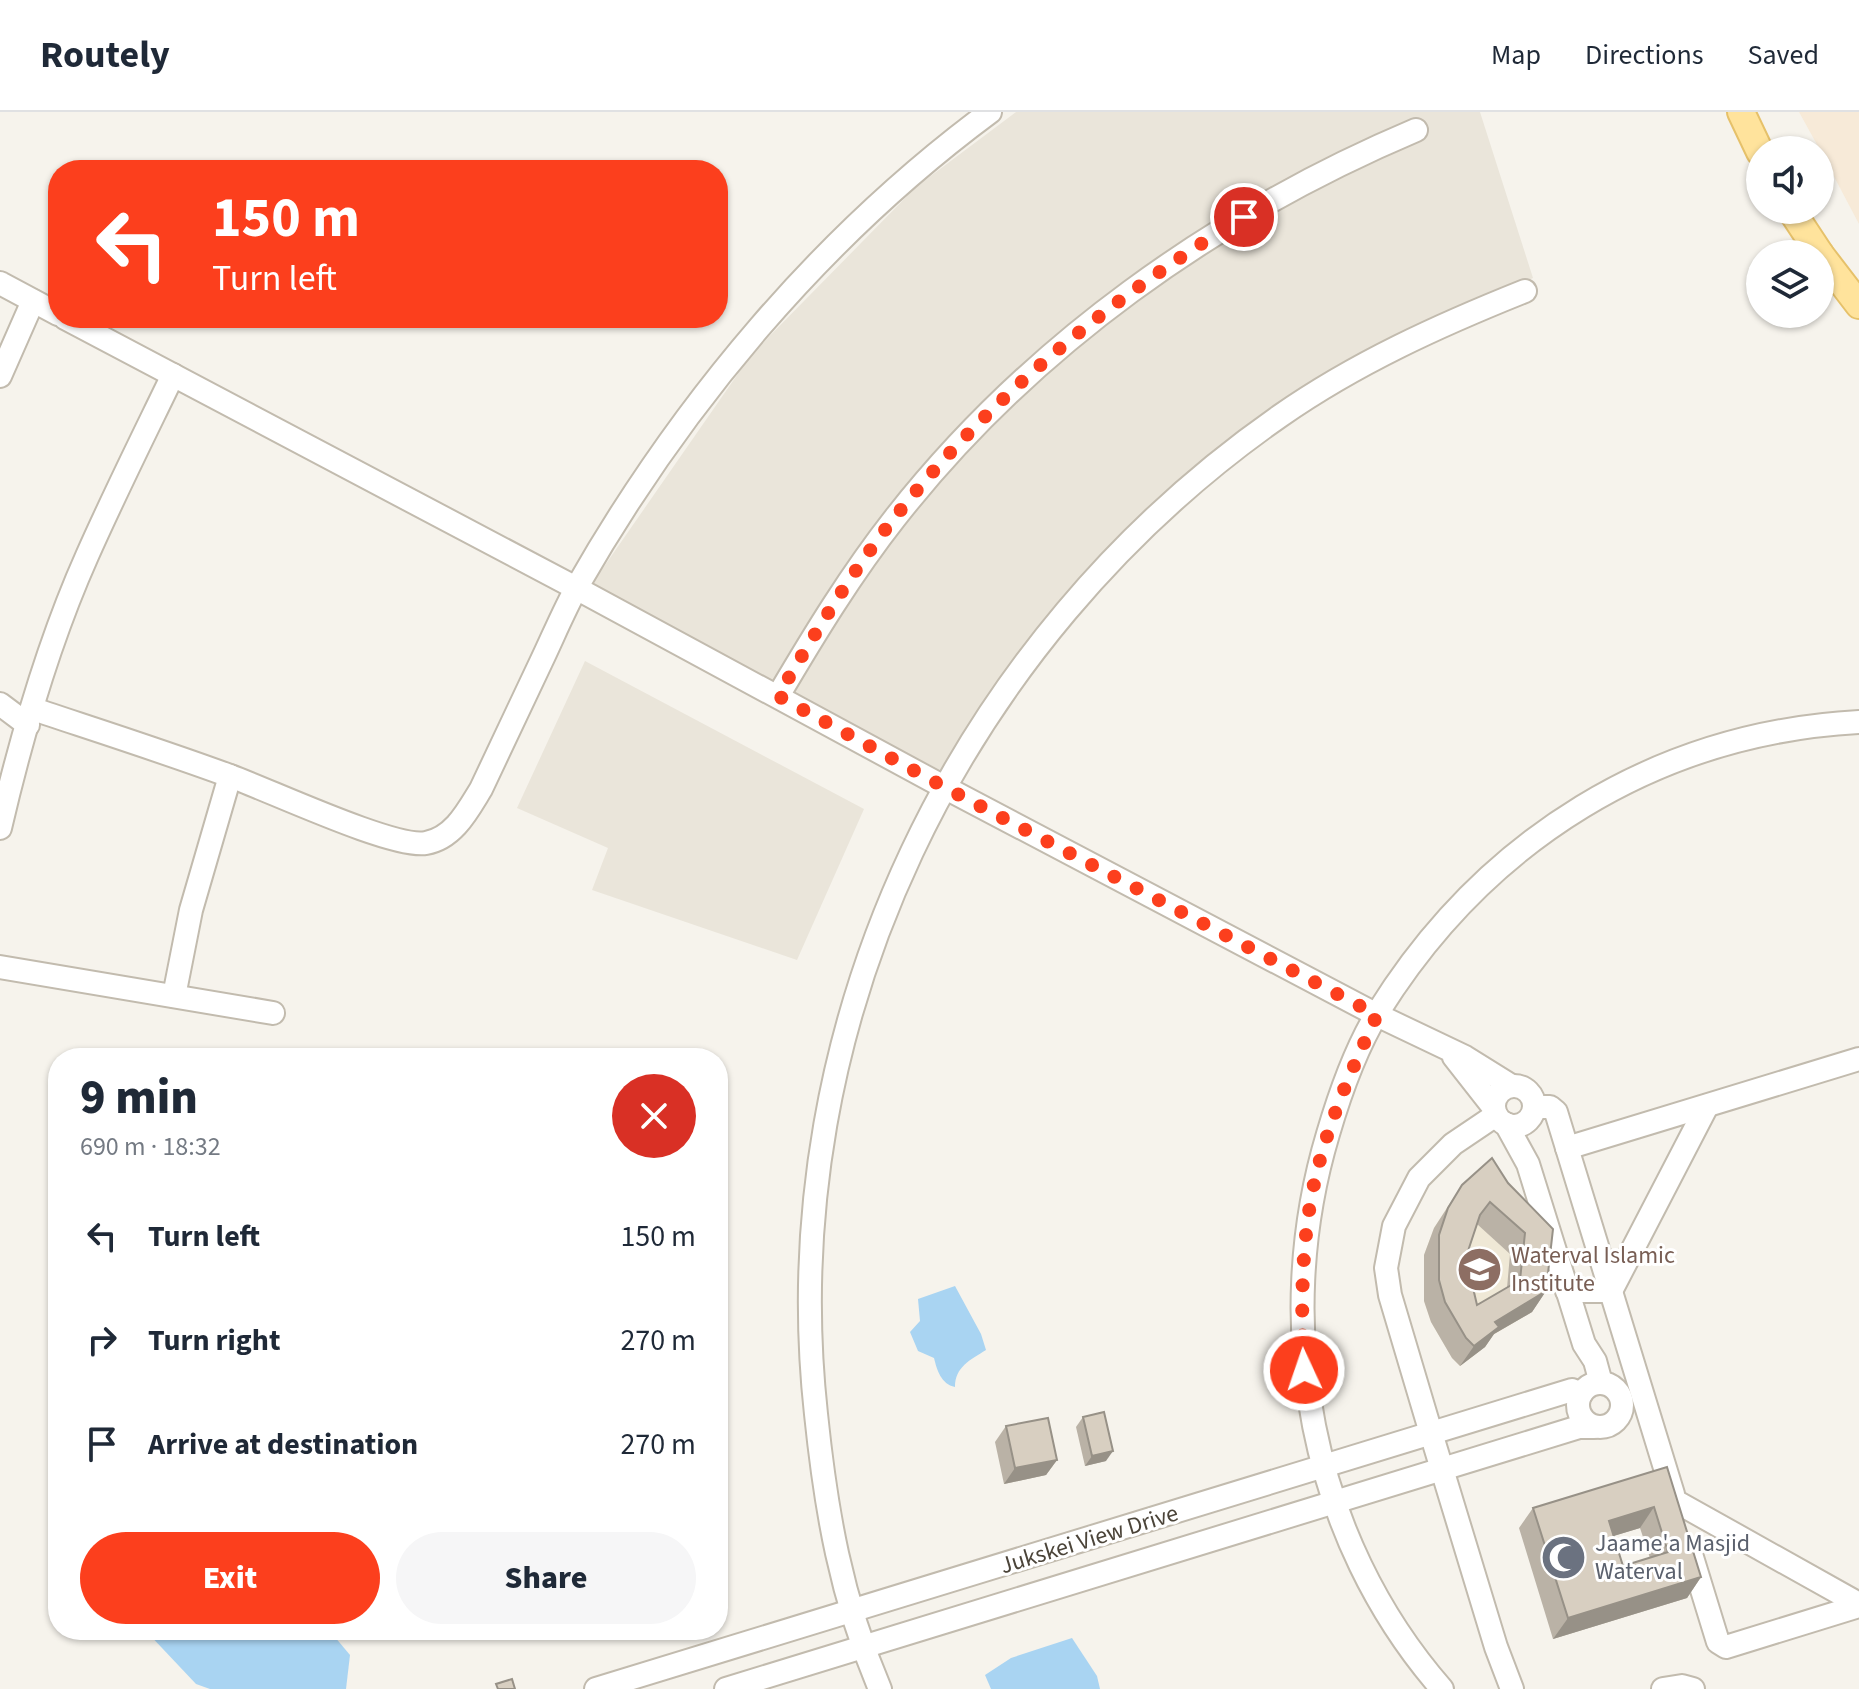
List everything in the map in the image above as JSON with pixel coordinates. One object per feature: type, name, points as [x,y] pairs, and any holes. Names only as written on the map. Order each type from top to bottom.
[{"type":"main road","points":[[1741,112],[1752,136]]},
{"type":"main road","points":[[1834,272],[1859,305]]},
{"type":"street","points":[[0,704],[30,717],[230,776],[394,840],[428,843],[446,835],[463,818],[481,789],[576,588],[659,458],[781,304],[865,216],[990,112]]},
{"type":"street","points":[[778,696],[827,613],[894,519],[979,423],[1031,373],[1130,291],[1186,252],[1305,182],[1416,130]]},
{"type":"street","points":[[0,283],[48,309]]},
{"type":"street","points":[[880,1689],[862,1648],[833,1544],[811,1374],[809,1314],[813,1206],[836,1069],[855,995],[880,922],[911,852],[944,787],[991,710],[1060,616],[1110,561],[1189,486],[1282,414],[1385,353],[1458,318],[1525,291]]},
{"type":"street","points":[[0,376],[33,301]]},
{"type":"street","points":[[84,328],[944,787],[1377,1015],[1465,1057],[1510,1085],[1517,1085],[1529,1092],[1511,1115]]},
{"type":"street","points":[[0,828],[6,781],[87,557],[173,375]]},
{"type":"street","points":[[1442,1689],[1403,1640],[1376,1594],[1334,1504],[1323,1467],[1304,1370],[1302,1286],[1311,1199],[1334,1114],[1377,1015],[1441,924],[1477,887],[1536,838],[1603,794],[1676,760],[1727,744],[1806,726],[1859,722]]},
{"type":"street","points":[[174,996],[191,910],[230,776]]},
{"type":"street","points":[[0,967],[273,1013]]},
{"type":"street","points":[[1448,1050],[1511,1115]]},
{"type":"street","points":[[1567,1148],[1859,1059]]},
{"type":"street","points":[[1510,1085],[1497,1094],[1511,1115],[1528,1164],[1595,1388]]},
{"type":"street","points":[[1611,1291],[1707,1106]]},
{"type":"street","points":[[1512,1689],[1431,1433],[1390,1295],[1386,1268],[1394,1226],[1419,1178],[1453,1144],[1511,1115],[1550,1107],[1556,1112],[1718,1642],[1726,1647],[1859,1605]]},
{"type":"street","points":[[1567,1291],[1611,1291]]},
{"type":"street","name":"Jukskei View Drive","points":[[596,1689],[1572,1390],[1595,1388],[1638,1376]]},
{"type":"street","points":[[1595,1388],[1622,1400],[1621,1415]]},
{"type":"street","points":[[1595,1388],[1578,1407],[1580,1414],[1594,1427],[1613,1424],[1621,1415],[1647,1407]]},
{"type":"street","name":"Jukskei View Drive","points":[[726,1689],[1579,1427],[1594,1427]]},
{"type":"street","points":[[1675,1501],[1859,1605]]},
{"type":"street","points":[[1663,1689],[1682,1686],[1693,1689]]},
{"type":"shaded area","points":[[1016,112],[1480,112],[1533,278],[1303,388],[1113,543],[944,772],[597,594],[594,581],[751,355],[916,187]]},
{"type":"shaded area","points":[[1799,112],[1859,112],[1859,224],[1834,177],[1834,136],[1812,136]]},
{"type":"shaded area","points":[[585,661],[864,809],[797,960],[592,890],[608,848],[517,808]]},
{"type":"shaded area","name":"Waterval Islamic Institute","points":[[1448,1206],[1538,1249],[1532,1312],[1481,1342],[1485,1347],[1460,1366],[1431,1322],[1424,1301],[1424,1255],[1434,1228]]},
{"type":"water","points":[[955,1286],[981,1334],[986,1350],[961,1369],[955,1387],[943,1380],[934,1358],[918,1351],[910,1332],[920,1321],[918,1299]]},
{"type":"water","points":[[1072,1638],[1097,1676],[1100,1689],[991,1689],[985,1675],[1011,1658]]},
{"type":"water","points":[[154,1640],[337,1640],[350,1655],[346,1689],[210,1689],[196,1684]]},
{"type":"building","points":[[1492,1158],[1508,1183],[1553,1229],[1546,1291],[1495,1322],[1499,1327],[1474,1346],[1445,1302],[1439,1280],[1439,1235],[1448,1208],[1462,1185]],"holes":[[[1490,1202],[1525,1233],[1520,1280],[1477,1305],[1468,1251],[1480,1215]]]},
{"type":"building","points":[[1104,1412],[1113,1451],[1092,1456],[1083,1417]]},
{"type":"building","points":[[1048,1418],[1057,1460],[1015,1468],[1006,1426]]},
{"type":"building","name":"Jaame'a Masjid Waterval","points":[[1667,1467],[1701,1577],[1568,1618],[1533,1508]],"holes":[[[1654,1507],[1668,1552],[1623,1566],[1609,1521]]]},
{"type":"building","points":[[512,1679],[515,1689],[498,1689],[496,1684]]},
{"type":"place","name":"Waterval Islamic Institute","points":[[1480,1269]]},
{"type":"place","name":"Jaame'a Masjid Waterval","points":[[1564,1557]]},
{"type":"route","points":[[1244,217],[1130,291],[1031,373],[979,423],[894,519],[827,613],[778,696],[1377,1015],[1334,1114],[1311,1199],[1302,1286],[1304,1370]]}]
